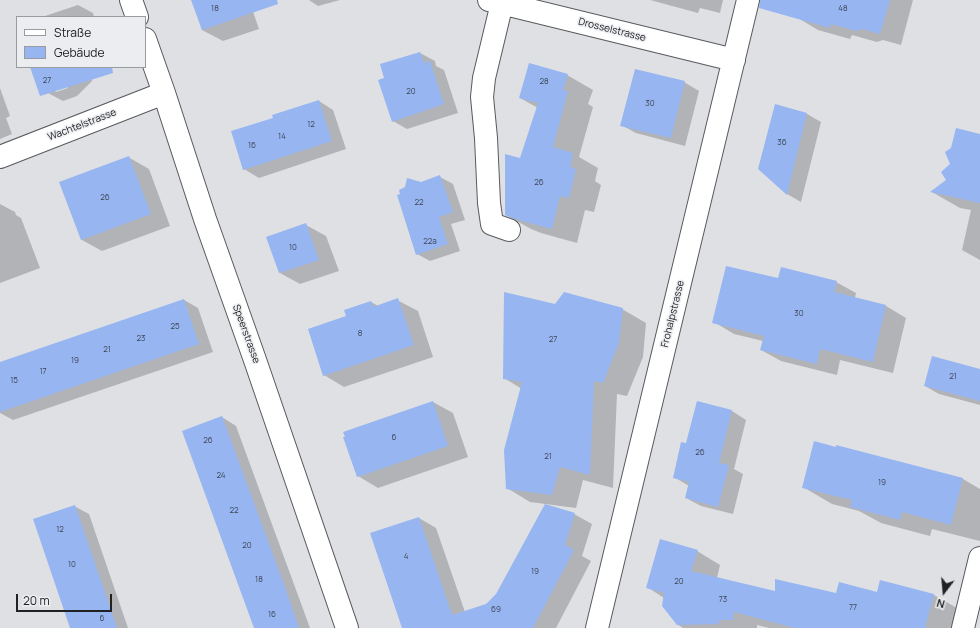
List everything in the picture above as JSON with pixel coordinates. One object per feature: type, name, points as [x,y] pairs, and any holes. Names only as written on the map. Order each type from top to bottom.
[{"type":"street","points":[[131,0],[137,16]]},
{"type":"street","name":"Frohalpstrasse","points":[[597,628],[748,0]]},
{"type":"street","points":[[496,1],[482,97],[486,138],[489,203],[492,224],[509,230]]},
{"type":"street","name":"Drosselstrasse","points":[[496,1],[734,60]]},
{"type":"street","name":"Speerstrasse","points":[[146,42],[205,219],[347,628]]},
{"type":"street","name":"Wachtelstrasse","points":[[0,157],[164,94]]},
{"type":"street","points":[[963,628],[980,558]]},
{"type":"building","points":[[191,0],[277,0],[278,4],[202,30]]},
{"type":"building","points":[[760,0],[890,0],[880,34],[862,29],[857,31],[831,24],[830,28],[759,8]]},
{"type":"building","points":[[420,52],[424,63],[430,61],[444,104],[392,122],[378,80],[384,78],[380,64]]},
{"type":"building","points":[[529,63],[568,74],[563,90],[568,91],[553,147],[573,153],[570,167],[576,169],[569,198],[560,196],[552,229],[505,215],[505,154],[520,158],[538,103],[519,98]]},
{"type":"building","points":[[30,68],[112,68],[113,73],[40,96]]},
{"type":"building","points":[[635,69],[685,81],[671,138],[620,126]]},
{"type":"building","points":[[319,100],[332,141],[243,170],[231,131],[273,118],[272,115]]},
{"type":"building","points":[[775,104],[807,113],[787,195],[758,169]]},
{"type":"building","points":[[956,128],[980,134],[980,203],[930,192],[946,180],[941,172],[950,164],[945,152],[951,148]]},
{"type":"building","points":[[129,156],[151,214],[81,240],[59,182]]},
{"type":"building","points":[[440,175],[453,212],[439,217],[448,244],[416,255],[397,195],[400,194],[399,190],[405,187],[407,178],[421,182]]},
{"type":"building","points":[[306,223],[319,260],[279,273],[266,237]]},
{"type":"building","points":[[726,266],[778,278],[781,267],[837,281],[834,292],[886,305],[873,362],[820,349],[817,364],[760,350],[764,336],[712,323]]},
{"type":"building","points":[[504,292],[555,304],[564,292],[623,308],[619,343],[603,383],[594,381],[590,475],[560,467],[552,495],[506,489],[504,450],[522,382],[503,379]]},
{"type":"building","points":[[398,298],[414,345],[323,376],[308,329],[346,316],[344,310],[371,301],[373,307]]},
{"type":"building","points":[[184,299],[199,344],[0,412],[0,362]]},
{"type":"building","points":[[932,356],[980,369],[980,401],[924,386]]},
{"type":"building","points":[[433,401],[448,446],[357,477],[343,437],[345,437],[343,432]]},
{"type":"building","points":[[697,401],[732,410],[719,463],[729,465],[718,507],[685,498],[689,482],[673,478],[681,442],[686,443]]},
{"type":"building","points":[[222,416],[299,628],[254,628],[182,431]]},
{"type":"building","points":[[814,441],[836,447],[836,445],[963,478],[951,525],[902,512],[900,520],[850,507],[852,500],[802,488]]},
{"type":"building","points":[[545,504],[575,513],[565,545],[574,550],[533,628],[402,628],[370,533],[419,517],[452,615],[486,604],[496,594]]},
{"type":"building","points":[[75,505],[117,628],[70,628],[33,519]]},
{"type":"building","points":[[660,539],[698,550],[691,571],[775,591],[775,579],[836,593],[839,582],[877,592],[880,580],[934,594],[925,628],[795,628],[734,612],[733,620],[719,620],[719,624],[677,625],[662,606],[664,593],[646,588]]}]
